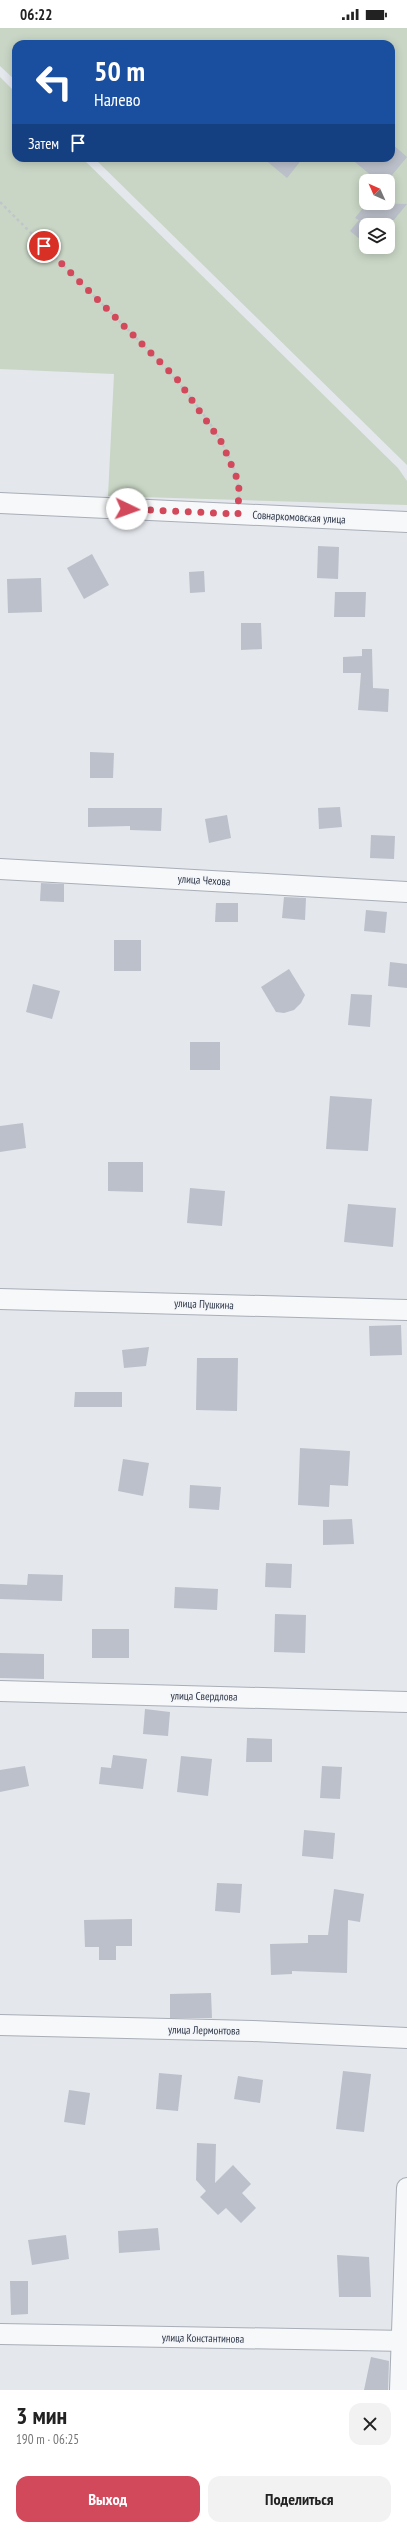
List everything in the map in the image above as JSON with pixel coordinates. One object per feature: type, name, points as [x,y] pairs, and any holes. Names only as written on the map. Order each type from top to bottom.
[{"type":"street","name":"Совнаркомовская улица","points":[[0,503],[407,522]]},
{"type":"street","name":"улица Чехова","points":[[0,869],[407,892]]},
{"type":"street","name":"улица Пушкина","points":[[0,1298],[407,1310]]},
{"type":"street","name":"улица Свердлова","points":[[0,1691],[407,1702]]},
{"type":"street","name":"улица Лермонтова","points":[[0,2025],[254,2031],[407,2038]]},
{"type":"street","points":[[400,2390],[404,2341],[407,2188]]},
{"type":"street","name":"улица Константинова","points":[[0,2334],[404,2341]]},
{"type":"path","points":[[0,202],[177,379],[222,443],[239,483],[238,514]]},
{"type":"green space","points":[[0,28],[407,28],[407,465],[98,162],[395,162],[395,40],[12,40],[12,77],[0,66]]},
{"type":"green space","points":[[0,77],[12,89],[12,162],[86,162],[398,468],[407,481],[407,505],[108,496],[114,374],[0,369]]},
{"type":"building","points":[[395,146],[407,157],[393,174],[369,174],[355,162],[395,162]]},
{"type":"building","points":[[268,162],[300,162],[287,178]]},
{"type":"building","points":[[395,204],[407,204],[395,219],[359,218],[359,220],[355,218],[361,210],[395,210]]},
{"type":"building","points":[[359,220],[359,238],[350,231]]},
{"type":"building","points":[[318,546],[339,547],[338,579],[317,578]]},
{"type":"building","points":[[92,554],[109,585],[84,599],[67,568]]},
{"type":"building","points":[[204,571],[205,592],[190,593],[189,572]]},
{"type":"building","points":[[41,578],[42,612],[8,613],[7,579]]},
{"type":"building","points":[[335,592],[366,592],[365,617],[334,617]]},
{"type":"building","points":[[241,623],[261,623],[262,649],[241,650]]},
{"type":"building","points":[[362,649],[372,649],[373,688],[389,689],[388,712],[358,710],[361,673],[343,673],[343,657],[362,656]]},
{"type":"building","points":[[90,752],[114,753],[113,778],[90,778]]},
{"type":"building","points":[[340,807],[342,827],[319,829],[318,808]]},
{"type":"building","points":[[88,808],[162,808],[161,831],[130,830],[130,826],[88,827]]},
{"type":"building","points":[[227,815],[231,838],[209,843],[205,819]]},
{"type":"building","points":[[371,835],[395,836],[394,859],[370,858]]},
{"type":"building","points":[[41,883],[64,884],[64,902],[40,901]]},
{"type":"building","points":[[284,897],[306,898],[305,920],[282,918]]},
{"type":"building","points":[[216,903],[238,903],[238,922],[215,922]]},
{"type":"building","points":[[366,910],[387,912],[385,933],[364,931]]},
{"type":"building","points":[[114,940],[141,940],[141,971],[114,971]]},
{"type":"building","points":[[390,962],[407,964],[407,988],[388,986]]},
{"type":"building","points":[[289,969],[305,995],[301,1003],[294,1010],[284,1013],[276,1012],[261,987]]},
{"type":"building","points":[[33,984],[60,991],[52,1019],[26,1012]]},
{"type":"building","points":[[351,994],[372,995],[370,1027],[348,1025]]},
{"type":"building","points":[[190,1042],[220,1042],[220,1070],[190,1070]]},
{"type":"building","points":[[330,1096],[372,1099],[368,1151],[326,1149]]},
{"type":"building","points":[[23,1123],[26,1148],[0,1152],[0,1126]]},
{"type":"building","points":[[108,1162],[143,1162],[143,1192],[108,1191]]},
{"type":"building","points":[[190,1188],[225,1191],[222,1226],[187,1223]]},
{"type":"building","points":[[348,1204],[396,1208],[393,1247],[344,1242]]},
{"type":"building","points":[[401,1325],[402,1355],[370,1356],[369,1326]]},
{"type":"building","points":[[149,1347],[146,1366],[124,1368],[122,1350]]},
{"type":"building","points":[[197,1358],[238,1358],[237,1411],[196,1410]]},
{"type":"building","points":[[75,1392],[122,1392],[122,1407],[74,1407]]},
{"type":"building","points":[[300,1448],[350,1451],[348,1486],[330,1485],[329,1507],[298,1505]]},
{"type":"building","points":[[123,1459],[149,1463],[143,1496],[118,1491]]},
{"type":"building","points":[[190,1485],[221,1487],[219,1510],[189,1508]]},
{"type":"building","points":[[352,1519],[354,1544],[323,1545],[323,1520]]},
{"type":"building","points":[[266,1563],[292,1564],[291,1588],[265,1587]]},
{"type":"building","points":[[28,1574],[63,1575],[62,1601],[0,1599],[0,1584],[27,1585]]},
{"type":"building","points":[[175,1587],[218,1589],[217,1610],[174,1608]]},
{"type":"building","points":[[275,1614],[306,1615],[305,1653],[274,1652]]},
{"type":"building","points":[[92,1629],[129,1629],[129,1658],[92,1658]]},
{"type":"building","points":[[0,1653],[44,1654],[44,1679],[0,1678]]},
{"type":"building","points":[[145,1709],[170,1712],[168,1736],[143,1734]]},
{"type":"building","points":[[247,1738],[272,1739],[272,1762],[246,1762]]},
{"type":"building","points":[[113,1755],[147,1759],[143,1789],[99,1784],[101,1767],[111,1768]]},
{"type":"building","points":[[181,1756],[212,1759],[208,1796],[177,1792]]},
{"type":"building","points":[[25,1766],[29,1786],[0,1792],[0,1770]]},
{"type":"building","points":[[322,1766],[342,1767],[340,1799],[320,1798]]},
{"type":"building","points":[[304,1830],[335,1833],[333,1859],[302,1856]]},
{"type":"building","points":[[217,1883],[242,1884],[240,1913],[215,1911]]},
{"type":"building","points":[[334,1889],[364,1894],[360,1922],[348,1920],[347,1973],[292,1971],[292,1974],[271,1975],[270,1944],[308,1943],[308,1935],[328,1935]]},
{"type":"building","points":[[132,1919],[132,1946],[116,1946],[116,1960],[99,1960],[99,1947],[85,1947],[84,1920]]},
{"type":"building","points":[[211,1993],[212,2018],[170,2018],[170,1994]]},
{"type":"building","points":[[343,2071],[371,2074],[364,2132],[336,2129]]},
{"type":"building","points":[[159,2073],[182,2075],[178,2111],[156,2109]]},
{"type":"building","points":[[238,2076],[263,2080],[260,2103],[234,2099]]},
{"type":"building","points":[[69,2090],[90,2093],[85,2125],[64,2122]]},
{"type":"building","points":[[197,2143],[216,2144],[215,2183],[233,2165],[251,2184],[242,2193],[256,2208],[241,2223],[226,2208],[218,2215],[200,2197],[206,2191],[196,2180]]},
{"type":"building","points":[[158,2228],[160,2250],[119,2253],[118,2231]]},
{"type":"building","points":[[66,2235],[69,2259],[32,2265],[28,2240]]},
{"type":"building","points":[[337,2255],[369,2257],[371,2297],[339,2297]]},
{"type":"building","points":[[10,2281],[28,2281],[28,2314],[11,2315]]},
{"type":"building","points":[[371,2357],[389,2361],[388,2390],[364,2390]]},
{"type":"route","points":[[44,246],[177,379],[222,443],[239,483],[238,514],[127,509]]}]
